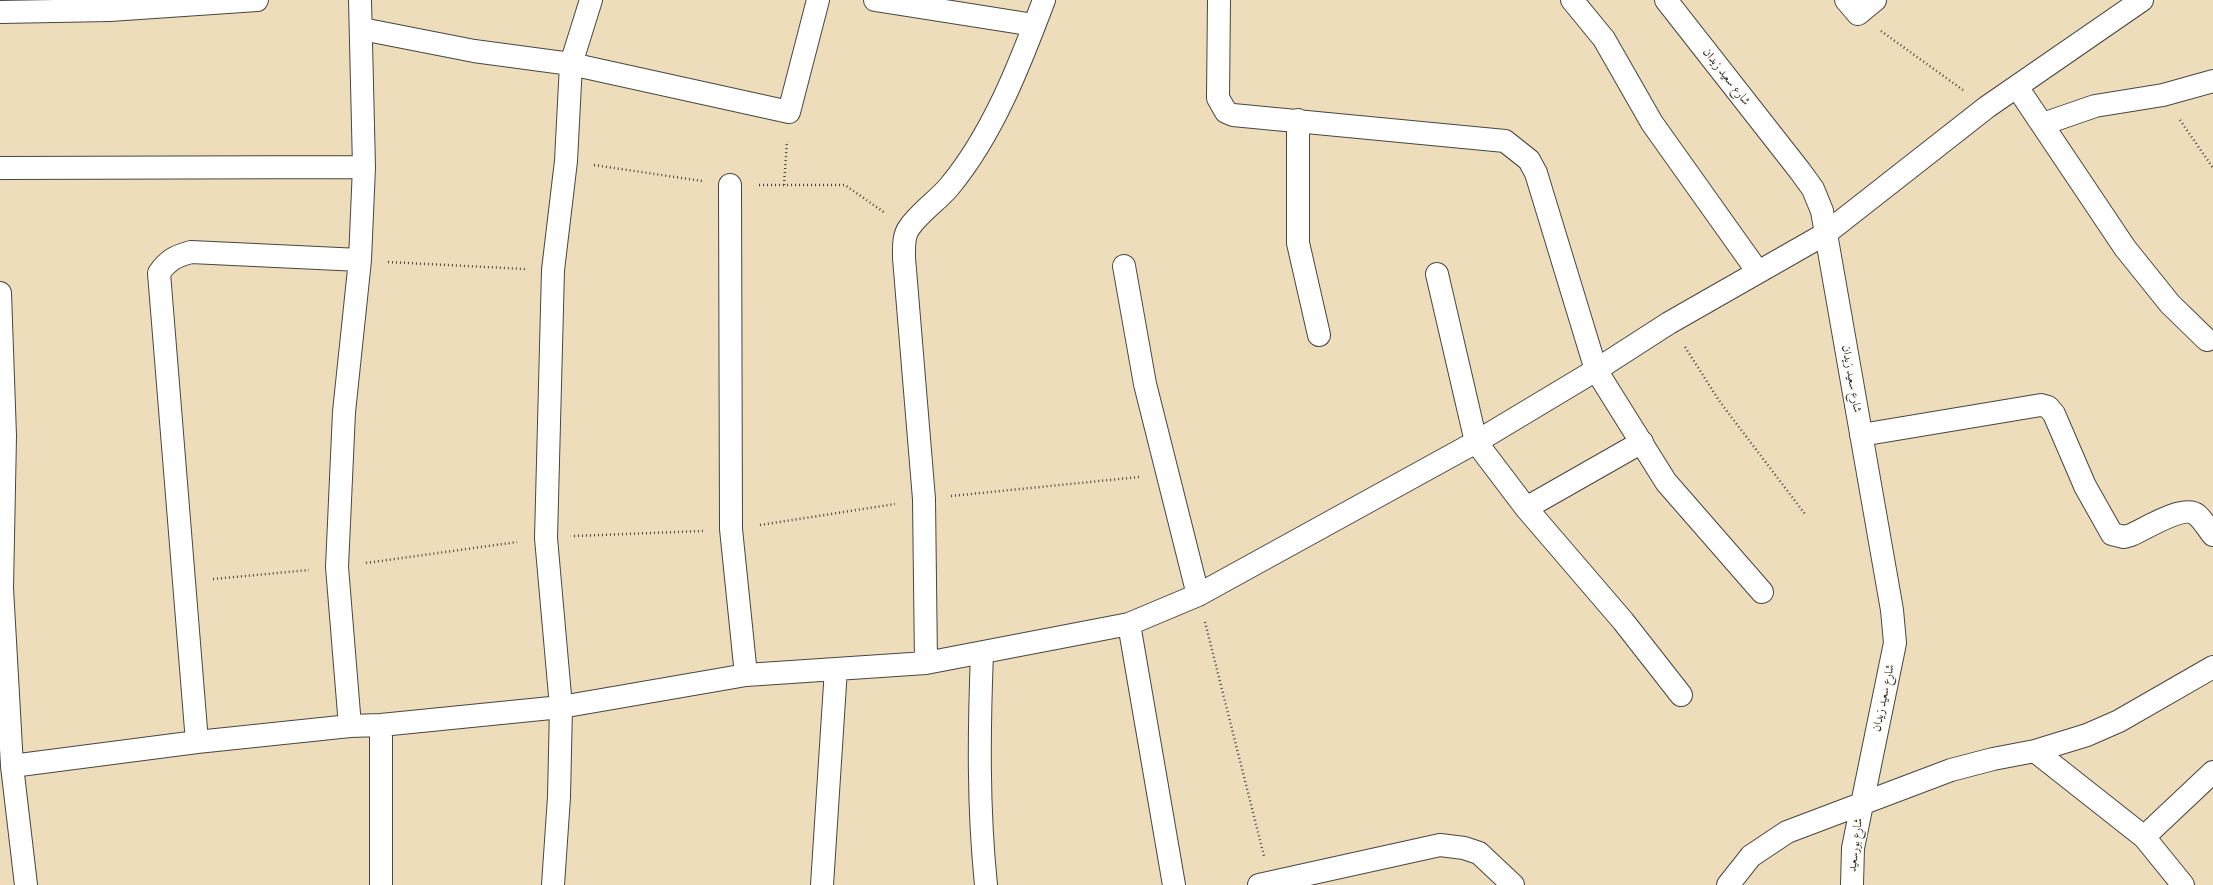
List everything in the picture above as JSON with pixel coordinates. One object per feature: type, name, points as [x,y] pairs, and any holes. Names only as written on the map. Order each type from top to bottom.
[{"type":"street","points":[[0,12],[110,10],[257,0]]},
{"type":"street","points":[[350,726],[337,567],[344,412],[360,260],[364,167],[362,29],[360,0]]},
{"type":"street","points":[[553,885],[560,797],[561,707],[546,538],[553,270],[566,161],[571,64],[591,0]]},
{"type":"street","points":[[362,29],[474,51],[571,64],[789,112],[818,0]]},
{"type":"street","points":[[875,0],[1034,25]]},
{"type":"street","points":[[926,663],[924,499],[904,258],[904,241],[908,229],[949,187],[974,152],[995,116],[1044,0]]},
{"type":"street","points":[[1219,0],[1218,98],[1220,105],[1226,112],[1233,115],[1298,120],[1354,127],[1505,141],[1520,151],[1529,160],[1536,173],[1596,370],[1666,482],[1762,592]]},
{"type":"street","points":[[1572,0],[1604,39],[1652,123],[1758,272]]},
{"type":"street","name":"شارع سعيد زيدان","points":[[1666,0],[1813,190],[1822,211],[1892,610],[1895,644],[1861,805]]},
{"type":"street","points":[[1852,7],[1875,0]]},
{"type":"street","points":[[12,766],[197,742],[350,726],[381,725],[561,707],[746,675],[926,663],[1129,624],[1198,594],[1476,442],[1596,370],[1669,323],[1825,234],[1987,107],[2142,0]]},
{"type":"street","points":[[2043,124],[2095,106],[2163,95],[2213,81]]},
{"type":"street","points":[[2017,87],[2125,248],[2170,304],[2207,340]]},
{"type":"street","points":[[1298,120],[1298,243],[1318,334]]},
{"type":"street","points":[[0,168],[364,167]]},
{"type":"street","points":[[730,185],[730,530],[746,675]]},
{"type":"street","points":[[197,742],[159,273],[167,262],[178,255],[191,252],[360,260]]},
{"type":"street","points":[[1124,266],[1145,384],[1198,594]]},
{"type":"street","points":[[1437,274],[1476,442],[1526,508],[1623,621],[1681,695]]},
{"type":"street","points":[[0,293],[3,436],[1,588],[12,766],[26,885]]},
{"type":"street","points":[[1861,435],[2041,405],[2048,407],[2054,414],[2085,486],[2112,534],[2124,537],[2131,535],[2176,514],[2188,512],[2197,514],[2213,535]]},
{"type":"street","points":[[1526,508],[1642,442]]},
{"type":"street","points":[[1129,624],[1174,885]]},
{"type":"street","points":[[982,653],[979,748],[980,828],[986,885]]},
{"type":"street","points":[[1728,885],[1751,856],[1787,832],[1951,770],[1993,759],[2035,752],[2087,735],[2119,721],[2213,667]]},
{"type":"street","points":[[822,885],[836,669]]},
{"type":"street","points":[[381,725],[381,885]]},
{"type":"street","points":[[2035,752],[2144,837],[2183,885]]},
{"type":"street","points":[[2144,837],[2213,772]]},
{"type":"street","name":"شارع بورسعيد","points":[[1852,885],[1853,848],[1861,805]]},
{"type":"street","points":[[1265,884],[1440,845],[1464,848],[1479,853],[1513,885]]},
{"type":"path","points":[[1852,7],[1987,107]]},
{"type":"path","points":[[2163,95],[2213,168]]},
{"type":"path","points":[[789,112],[784,184],[845,185],[908,229]]},
{"type":"path","points":[[566,161],[730,185]]},
{"type":"path","points":[[360,260],[553,270]]},
{"type":"path","points":[[1669,323],[1720,402],[1805,514]]},
{"type":"path","points":[[184,582],[337,567],[546,538],[730,530],[924,499],[1168,474]]},
{"type":"path","points":[[1198,594],[1265,884]]}]
